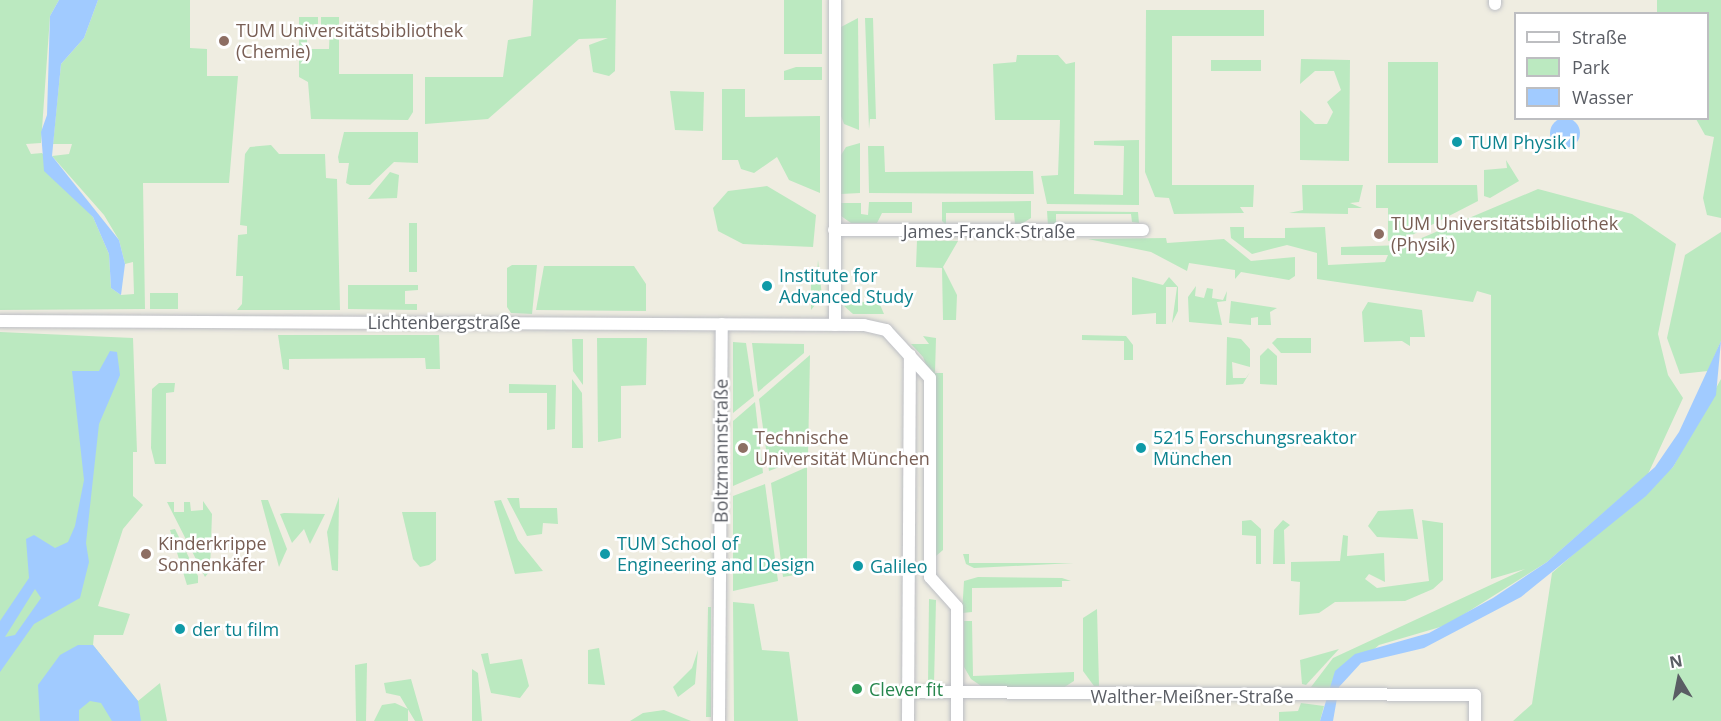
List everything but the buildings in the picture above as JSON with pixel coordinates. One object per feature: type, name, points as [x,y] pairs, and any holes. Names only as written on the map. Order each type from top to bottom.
[{"type":"street","points":[[835,325],[836,0]]},
{"type":"street","name":"James-Franck-Straße","points":[[834,230],[1143,230]]},
{"type":"street","name":"Lichtenbergstraße","points":[[0,321],[835,325],[886,330],[910,355]]},
{"type":"street","name":"Boltzmannstraße","points":[[719,721],[722,324]]},
{"type":"street","points":[[908,721],[910,355]]},
{"type":"street","points":[[910,355],[930,378],[930,576],[957,607],[957,721]]},
{"type":"street","name":"Walther-Meißner-Straße","points":[[909,692],[1320,696],[1475,695],[1475,721]]},
{"type":"green space","points":[[0,0],[59,0],[50,16],[41,143],[26,144],[31,154],[42,153],[93,217],[109,254],[111,288],[121,295],[134,294],[133,262],[125,264],[119,240],[104,215],[52,156],[69,154],[72,144],[53,144],[61,64],[84,38],[98,0],[190,0],[190,48],[207,49],[207,76],[238,76],[229,183],[143,183],[145,309],[0,310]]},
{"type":"green space","points":[[533,0],[616,0],[615,71],[609,76],[593,72],[589,45],[608,38],[579,39],[488,119],[425,124],[425,77],[503,77],[508,40],[531,36]]},
{"type":"green space","points":[[784,0],[822,0],[822,54],[784,54]]},
{"type":"green space","points":[[1657,0],[1721,0],[1721,218],[1707,215],[1703,198],[1714,137],[1705,135],[1697,120],[1709,120],[1709,12],[1657,12]]},
{"type":"green space","points":[[1146,10],[1264,10],[1264,36],[1172,36],[1172,185],[1254,185],[1253,207],[1240,207],[1244,213],[1174,214],[1169,198],[1155,197],[1145,172]]},
{"type":"green space","points":[[299,17],[318,17],[318,24],[307,25],[307,49],[329,49],[330,25],[321,25],[321,17],[339,17],[339,74],[413,74],[413,112],[408,120],[311,119],[308,82],[299,77]]},
{"type":"green space","points":[[858,18],[859,130],[844,124],[841,116],[841,27]]},
{"type":"green space","points":[[865,18],[873,18],[876,119],[870,119],[869,129]]},
{"type":"green space","points":[[1017,55],[1058,55],[1066,64],[1075,62],[1074,194],[1123,195],[1124,146],[1094,145],[1094,141],[1139,140],[1139,205],[1047,204],[1041,176],[1058,175],[1060,120],[995,120],[993,64],[1016,62]]},
{"type":"green space","points":[[1301,59],[1350,60],[1349,161],[1300,160],[1300,110],[1315,124],[1327,124],[1333,112],[1327,102],[1341,90],[1334,71],[1315,71],[1300,84]]},
{"type":"green space","points":[[1211,60],[1261,60],[1261,71],[1211,71]]},
{"type":"green space","points":[[1388,62],[1438,62],[1438,163],[1388,163]]},
{"type":"green space","points":[[796,67],[822,67],[822,80],[784,80],[784,71]]},
{"type":"green space","points":[[722,89],[745,89],[745,117],[820,116],[820,193],[789,180],[777,157],[754,173],[741,169],[738,160],[722,160]]},
{"type":"green space","points":[[670,91],[704,92],[703,131],[675,130]]},
{"type":"green space","points":[[344,132],[418,132],[418,163],[394,162],[370,185],[350,185],[346,183],[349,163],[339,163],[338,157]]},
{"type":"green space","points":[[860,143],[860,193],[841,194],[841,155],[846,147]]},
{"type":"green space","points":[[271,145],[279,154],[325,154],[326,178],[337,179],[340,310],[237,310],[242,304],[243,276],[236,276],[238,235],[247,234],[247,226],[240,225],[245,154],[250,147]]},
{"type":"green space","points":[[868,146],[884,146],[885,172],[1033,171],[1034,194],[869,193]]},
{"type":"green space","points":[[1506,160],[1519,181],[1490,198],[1484,196],[1484,170],[1507,168]]},
{"type":"green space","points":[[390,172],[399,175],[397,198],[368,199]]},
{"type":"green space","points":[[1302,185],[1363,185],[1359,202],[1350,203],[1362,208],[1348,208],[1348,214],[1289,213],[1303,210]]},
{"type":"green space","points":[[1376,185],[1477,185],[1478,201],[1410,236],[1388,241],[1388,208],[1376,208]]},
{"type":"green space","points":[[767,186],[816,215],[813,247],[743,244],[718,231],[713,208],[728,191]]},
{"type":"green space","points":[[1538,189],[1632,214],[1676,244],[1658,334],[1668,375],[1683,398],[1648,474],[1547,562],[1447,625],[1379,645],[1328,689],[1311,687],[1333,658],[1525,569],[1491,579],[1491,295],[1477,291],[1473,302],[1317,279],[1317,253],[1287,245],[1252,254],[1231,238],[1230,227],[1244,227],[1244,238],[1285,238],[1285,228],[1325,227],[1328,265],[1385,262],[1388,255],[1341,255],[1341,247],[1405,245]]},
{"type":"green space","points":[[1031,201],[1031,218],[1023,223],[1015,224],[1014,213],[946,213],[946,225],[942,221],[942,202]]},
{"type":"green space","points":[[869,202],[912,202],[912,213],[882,213],[877,223],[851,223],[841,216],[840,203],[861,203],[861,214],[868,215]]},
{"type":"green space","points":[[1047,211],[1138,212],[1139,223],[1132,222],[1131,214],[1056,214],[1056,226],[1048,226]]},
{"type":"green space","points":[[409,223],[417,223],[417,272],[409,272]]},
{"type":"green space","points":[[1721,232],[1721,341],[1708,371],[1680,374],[1667,338],[1685,255]]},
{"type":"green space","points":[[1166,238],[1167,243],[1224,239],[1251,261],[1295,257],[1295,276],[1289,280],[1241,272],[1235,279],[1235,270],[1189,263],[1187,271],[1151,252],[1088,239]]},
{"type":"green space","points":[[917,240],[958,241],[943,267],[957,295],[956,320],[943,320],[942,268],[916,267]]},
{"type":"green space","points":[[818,260],[822,296],[811,310],[811,274],[817,274]]},
{"type":"green space","points":[[512,265],[537,265],[532,314],[511,313],[507,307],[507,268]]},
{"type":"green space","points":[[544,266],[634,266],[646,284],[646,311],[536,310]]},
{"type":"green space","points":[[1132,277],[1163,285],[1169,277],[1178,287],[1178,311],[1172,323],[1177,287],[1166,287],[1166,324],[1156,324],[1156,313],[1132,315]]},
{"type":"green space","points":[[348,285],[418,285],[418,290],[405,291],[405,304],[417,304],[417,310],[348,309]]},
{"type":"green space","points":[[1196,286],[1195,296],[1204,298],[1207,288],[1213,289],[1212,298],[1223,300],[1227,291],[1226,301],[1217,302],[1222,325],[1189,322],[1188,297]]},
{"type":"green space","points":[[150,293],[178,293],[178,309],[150,309]]},
{"type":"green space","points":[[878,300],[884,314],[853,314],[843,305]]},
{"type":"green space","points":[[1231,301],[1277,308],[1270,312],[1271,325],[1258,325],[1258,317],[1251,318],[1251,325],[1229,323]]},
{"type":"green space","points":[[1368,302],[1422,310],[1425,337],[1410,337],[1410,346],[1402,341],[1364,342],[1362,312]]},
{"type":"green space","points":[[0,332],[133,338],[137,452],[133,452],[133,496],[143,505],[123,529],[98,606],[130,614],[123,635],[94,635],[93,645],[138,701],[160,683],[167,721],[0,721]]},
{"type":"green space","points":[[278,335],[439,335],[440,369],[426,369],[425,358],[289,359],[289,370],[283,369]]},
{"type":"green space","points":[[1082,335],[1126,336],[1133,345],[1133,360],[1124,360],[1124,341],[1082,340]]},
{"type":"green space","points":[[923,336],[936,338],[935,373],[943,373],[943,550],[936,556],[936,390],[923,357],[911,344],[929,344]]},
{"type":"green space","points":[[1227,337],[1241,339],[1250,349],[1250,367],[1232,362],[1233,378],[1246,378],[1250,372],[1243,384],[1226,385]]},
{"type":"green space","points":[[597,338],[647,338],[646,385],[621,386],[621,438],[598,442]]},
{"type":"green space","points":[[1277,338],[1311,338],[1311,353],[1281,353],[1272,343]]},
{"type":"green space","points":[[572,339],[583,339],[583,385],[573,371]]},
{"type":"green space","points":[[733,342],[746,343],[754,396],[733,413]]},
{"type":"green space","points":[[752,343],[804,344],[804,353],[758,392]]},
{"type":"green space","points":[[1268,348],[1277,356],[1277,385],[1260,384],[1260,356]]},
{"type":"green space","points":[[810,355],[808,456],[769,471],[759,399]]},
{"type":"green space","points":[[572,379],[582,393],[583,448],[572,448]]},
{"type":"green space","points":[[1721,379],[1721,721],[1513,721],[1532,704],[1552,573],[1673,467]]},
{"type":"green space","points":[[159,383],[175,383],[174,392],[166,393],[166,464],[155,464],[151,448],[152,389]]},
{"type":"green space","points":[[509,384],[556,385],[555,429],[547,430],[547,393],[509,393]]},
{"type":"green space","points":[[755,402],[763,473],[733,486],[733,421]]},
{"type":"green space","points":[[807,467],[807,573],[783,577],[771,483]]},
{"type":"green space","points":[[765,484],[778,581],[733,591],[733,496]]},
{"type":"green space","points":[[339,497],[338,571],[332,570],[327,532]]},
{"type":"green space","points":[[507,498],[519,498],[520,508],[557,508],[558,524],[543,523],[542,534],[527,536]]},
{"type":"green space","points":[[261,500],[268,500],[287,549],[279,567]]},
{"type":"green space","points":[[501,500],[518,540],[543,571],[515,574],[494,501]]},
{"type":"green space","points":[[203,501],[212,514],[210,571],[205,577],[167,502],[174,502],[174,512],[184,512],[184,502],[190,502],[191,511],[203,510]]},
{"type":"green space","points":[[1413,509],[1418,539],[1377,537],[1368,526],[1378,511]]},
{"type":"green space","points":[[402,512],[436,512],[436,560],[429,565],[420,567],[413,559]]},
{"type":"green space","points":[[280,514],[325,514],[310,544],[304,529],[292,543]]},
{"type":"green space","points":[[1251,520],[1261,529],[1261,564],[1256,564],[1256,536],[1242,535],[1242,521]]},
{"type":"green space","points":[[1283,520],[1290,525],[1284,530],[1285,564],[1273,564],[1274,530]]},
{"type":"green space","points":[[1422,520],[1443,523],[1443,580],[1433,589],[1405,601],[1335,602],[1319,613],[1299,615],[1300,582],[1291,581],[1291,562],[1340,561],[1343,535],[1348,536],[1347,556],[1384,553],[1385,582],[1369,574],[1365,579],[1377,588],[1429,581]]},
{"type":"green space","points":[[175,529],[198,576],[198,583],[187,585],[170,530]]},
{"type":"green space","points":[[963,554],[969,554],[969,563],[1074,563],[974,568],[966,564]]},
{"type":"green space","points":[[978,577],[1062,578],[1071,581],[1062,581],[1062,587],[972,588],[972,612],[962,613],[964,581]]},
{"type":"green space","points":[[929,599],[936,600],[934,684],[928,684]]},
{"type":"green space","points":[[733,602],[754,604],[762,650],[789,652],[798,721],[734,721]]},
{"type":"green space","points":[[708,607],[711,607],[711,717],[706,717]]},
{"type":"green space","points":[[1097,609],[1099,686],[1094,686],[1083,671],[1083,618]]},
{"type":"green space","points":[[964,621],[972,621],[973,676],[1074,672],[1074,681],[1063,688],[984,688],[971,679],[964,667]]},
{"type":"green space","points":[[599,648],[605,685],[588,684],[588,650]]},
{"type":"green space","points":[[1339,649],[1306,685],[1302,684],[1300,660]]},
{"type":"green space","points":[[698,650],[695,684],[678,697],[673,687],[692,668]]},
{"type":"green space","points":[[488,653],[490,664],[522,659],[529,686],[520,698],[491,693],[481,654]]},
{"type":"green space","points":[[367,663],[366,721],[356,721],[355,665]]},
{"type":"green space","points":[[472,669],[478,673],[482,721],[472,721]]},
{"type":"green space","points":[[411,679],[423,721],[415,721],[400,696],[386,693],[384,683]]},
{"type":"green space","points":[[395,703],[408,709],[408,721],[374,721],[382,705]]},
{"type":"green space","points":[[1301,703],[1324,706],[1320,721],[1279,721],[1279,712],[1298,711]]},
{"type":"green space","points":[[664,710],[691,721],[630,721],[643,713]]},
{"type":"water","points":[[59,0],[98,0],[84,38],[61,64],[52,156],[119,240],[125,264],[121,295],[111,288],[109,254],[93,217],[44,171],[41,132],[47,115],[50,16]]},
{"type":"water","points":[[1557,120],[1573,120],[1579,127],[1579,139],[1571,147],[1559,147],[1551,139],[1551,127]]},
{"type":"water","points":[[1721,341],[1716,395],[1673,467],[1646,496],[1521,597],[1424,648],[1361,663],[1339,687],[1333,721],[1320,721],[1335,671],[1355,654],[1429,633],[1493,598],[1547,562],[1655,467],[1679,432]]},
{"type":"water","points":[[110,351],[117,352],[120,375],[99,424],[86,543],[89,562],[80,598],[34,624],[0,672],[0,621],[29,578],[26,539],[34,535],[55,548],[68,542],[75,526],[84,480],[72,371],[99,371]],"holes":[[[35,589],[41,598],[15,635],[5,637]]]},
{"type":"water","points":[[78,645],[93,645],[138,701],[141,721],[112,721],[101,703],[90,701],[79,710],[79,721],[40,721],[38,685],[60,655]]},
{"type":"place","name":"TUM Universitätsbibliothek (Chemie)","points":[[224,41]]},
{"type":"place","name":"TUM Physik I","points":[[1457,142]]},
{"type":"place","name":"TUM Universitätsbibliothek (Physik)","points":[[1379,234]]},
{"type":"place","name":"Institute for Advanced Study","points":[[767,286]]},
{"type":"place","name":"Technische Universität München","points":[[743,448]]},
{"type":"place","name":"5215 Forschungsreaktor München","points":[[1141,448]]},
{"type":"place","name":"Kinderkrippe Sonnenkäfer","points":[[146,554]]},
{"type":"place","name":"TUM School of Engineering and Design","points":[[605,554]]},
{"type":"place","name":"Galileo","points":[[858,566]]},
{"type":"place","name":"der tu film","points":[[180,629]]},
{"type":"place","name":"Clever fit","points":[[857,689]]}]
